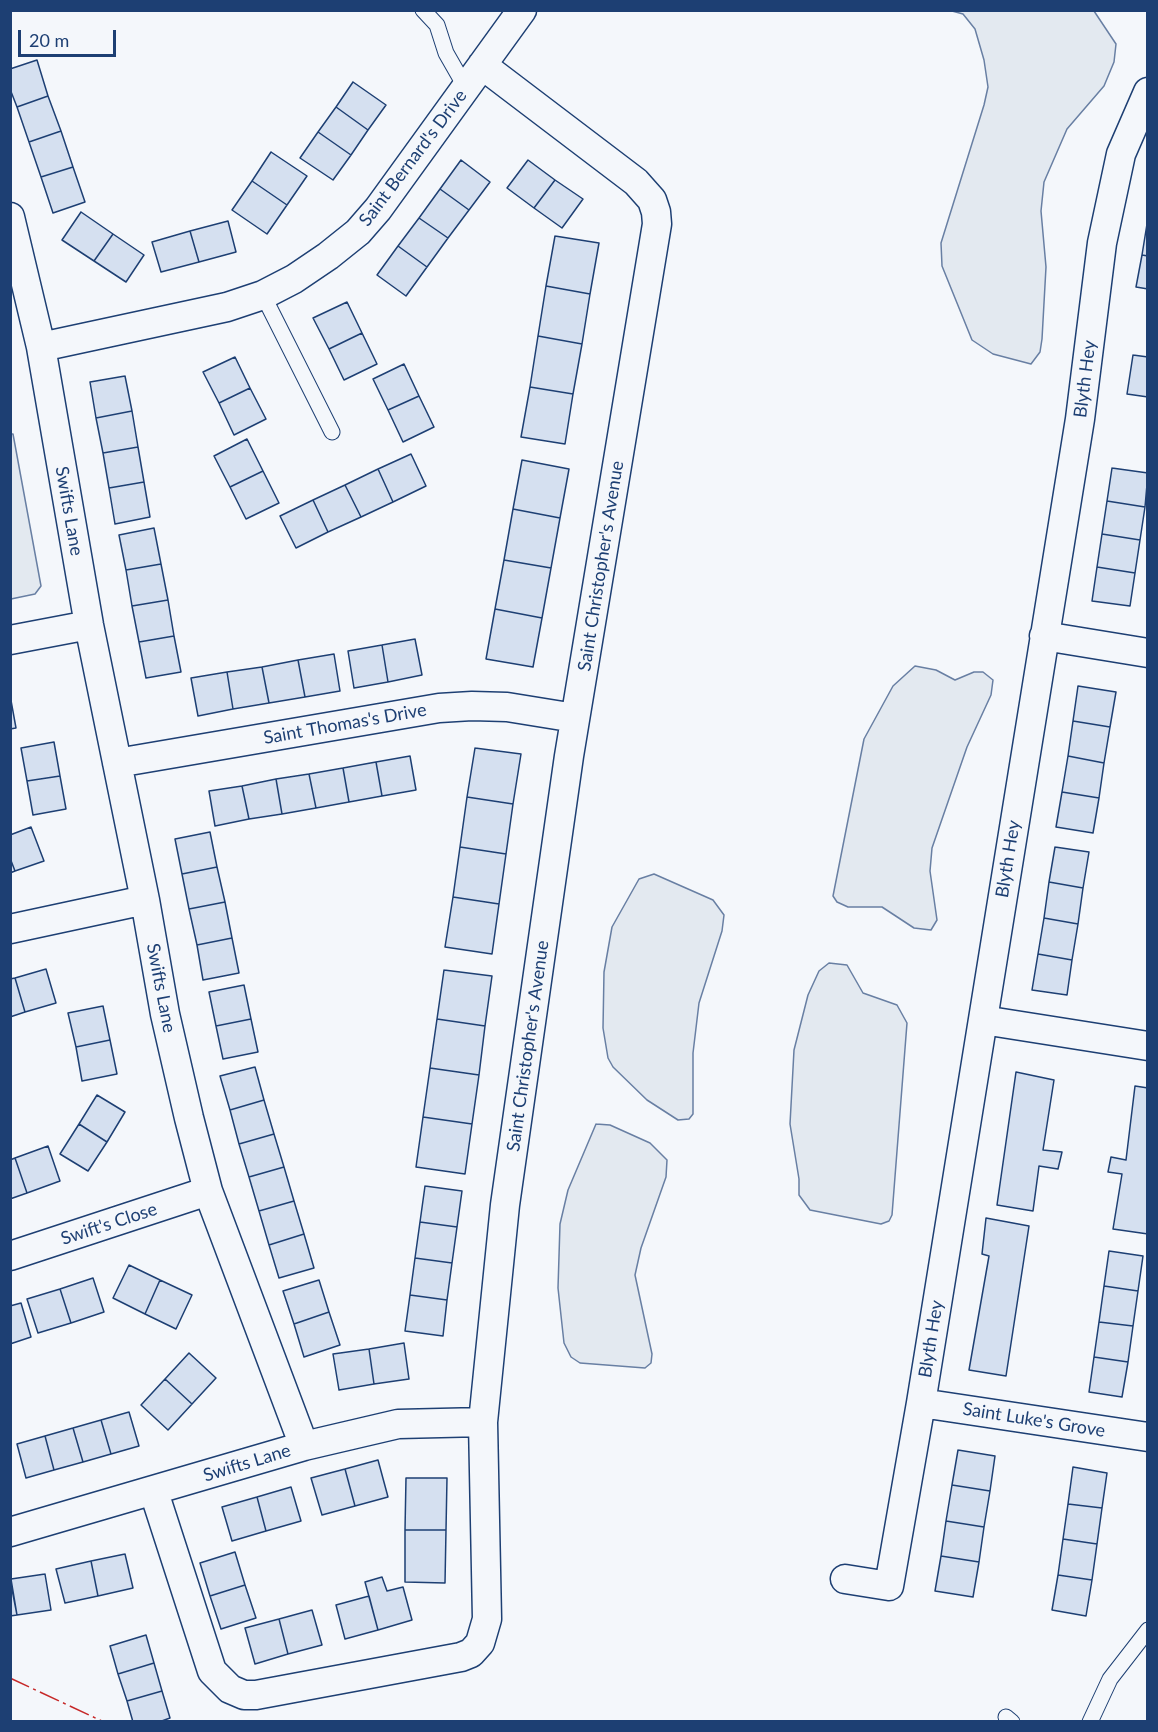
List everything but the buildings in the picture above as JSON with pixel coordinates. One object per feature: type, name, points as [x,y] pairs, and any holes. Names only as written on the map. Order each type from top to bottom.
[{"type":"street","name":"Saint Bernard's Drive","points":[[41,346],[190,317],[263,295],[294,279],[358,232],[378,209],[522,10]]},
{"type":"street","name":"Saint Christopher's Avenue","points":[[154,1492],[212,1671],[230,1689],[244,1695],[256,1695],[460,1657],[471,1653],[480,1643],[487,1619],[483,1422],[505,1205],[575,718],[654,242],[656,212],[645,189],[482,65]]},
{"type":"street","name":"Blyth Hey","points":[[845,1579],[888,1586],[921,1403],[1080,419],[1102,243],[1120,154],[1148,92]]},
{"type":"street","name":"Swifts Lane","points":[[10,217],[41,346],[89,625],[145,900],[165,1014],[208,1191],[303,1446],[154,1492],[10,1532]]},
{"type":"street","points":[[10,640],[89,625]]},
{"type":"street","points":[[1044,636],[1148,653]]},
{"type":"street","name":"Saint Thomas's Drive","points":[[117,763],[439,708],[472,706],[507,708],[575,718]]},
{"type":"street","points":[[10,929],[145,900]]},
{"type":"street","points":[[983,1020],[1148,1046]]},
{"type":"street","name":"Swift's Close","points":[[10,1256],[208,1191]]},
{"type":"street","name":"Saint Luke's Grove","points":[[921,1403],[1148,1437]]},
{"type":"street","points":[[303,1446],[398,1424],[483,1422]]},
{"type":"lane","points":[[423,10],[437,25],[446,52],[466,88]]},
{"type":"lane","points":[[263,295],[332,432]]},
{"type":"lane","points":[[1090,1722],[1110,1679],[1148,1630]]},
{"type":"shaded area","points":[[952,11],[1094,11],[1116,44],[1114,62],[1104,86],[1067,129],[1044,182],[1041,211],[1046,267],[1042,339],[1040,352],[1031,364],[993,354],[972,340],[942,266],[941,243],[988,87],[984,60],[975,29],[963,14]]},
{"type":"shaded area","points":[[11,434],[13,434],[41,586],[35,594],[11,599]]},
{"type":"shaded area","points":[[915,666],[936,670],[955,680],[974,672],[983,672],[993,680],[991,695],[967,747],[932,848],[930,871],[937,920],[931,930],[914,928],[882,907],[848,907],[837,902],[833,896],[864,739],[893,686]]},
{"type":"shaded area","points":[[654,874],[713,900],[724,915],[722,931],[699,1003],[693,1053],[693,1114],[689,1119],[678,1120],[647,1100],[613,1067],[608,1058],[603,1028],[604,972],[612,927],[639,879]]},
{"type":"shaded area","points":[[829,963],[847,965],[863,993],[897,1005],[907,1023],[892,1215],[889,1221],[881,1224],[810,1210],[799,1195],[799,1179],[790,1124],[794,1050],[808,995],[819,971]]},
{"type":"shaded area","points":[[596,1124],[610,1125],[650,1143],[667,1160],[666,1177],[641,1248],[635,1275],[652,1354],[651,1363],[645,1368],[580,1363],[571,1357],[564,1343],[558,1288],[560,1224],[568,1190]]},
{"type":"power","points":[[10,1678],[104,1722]]}]
